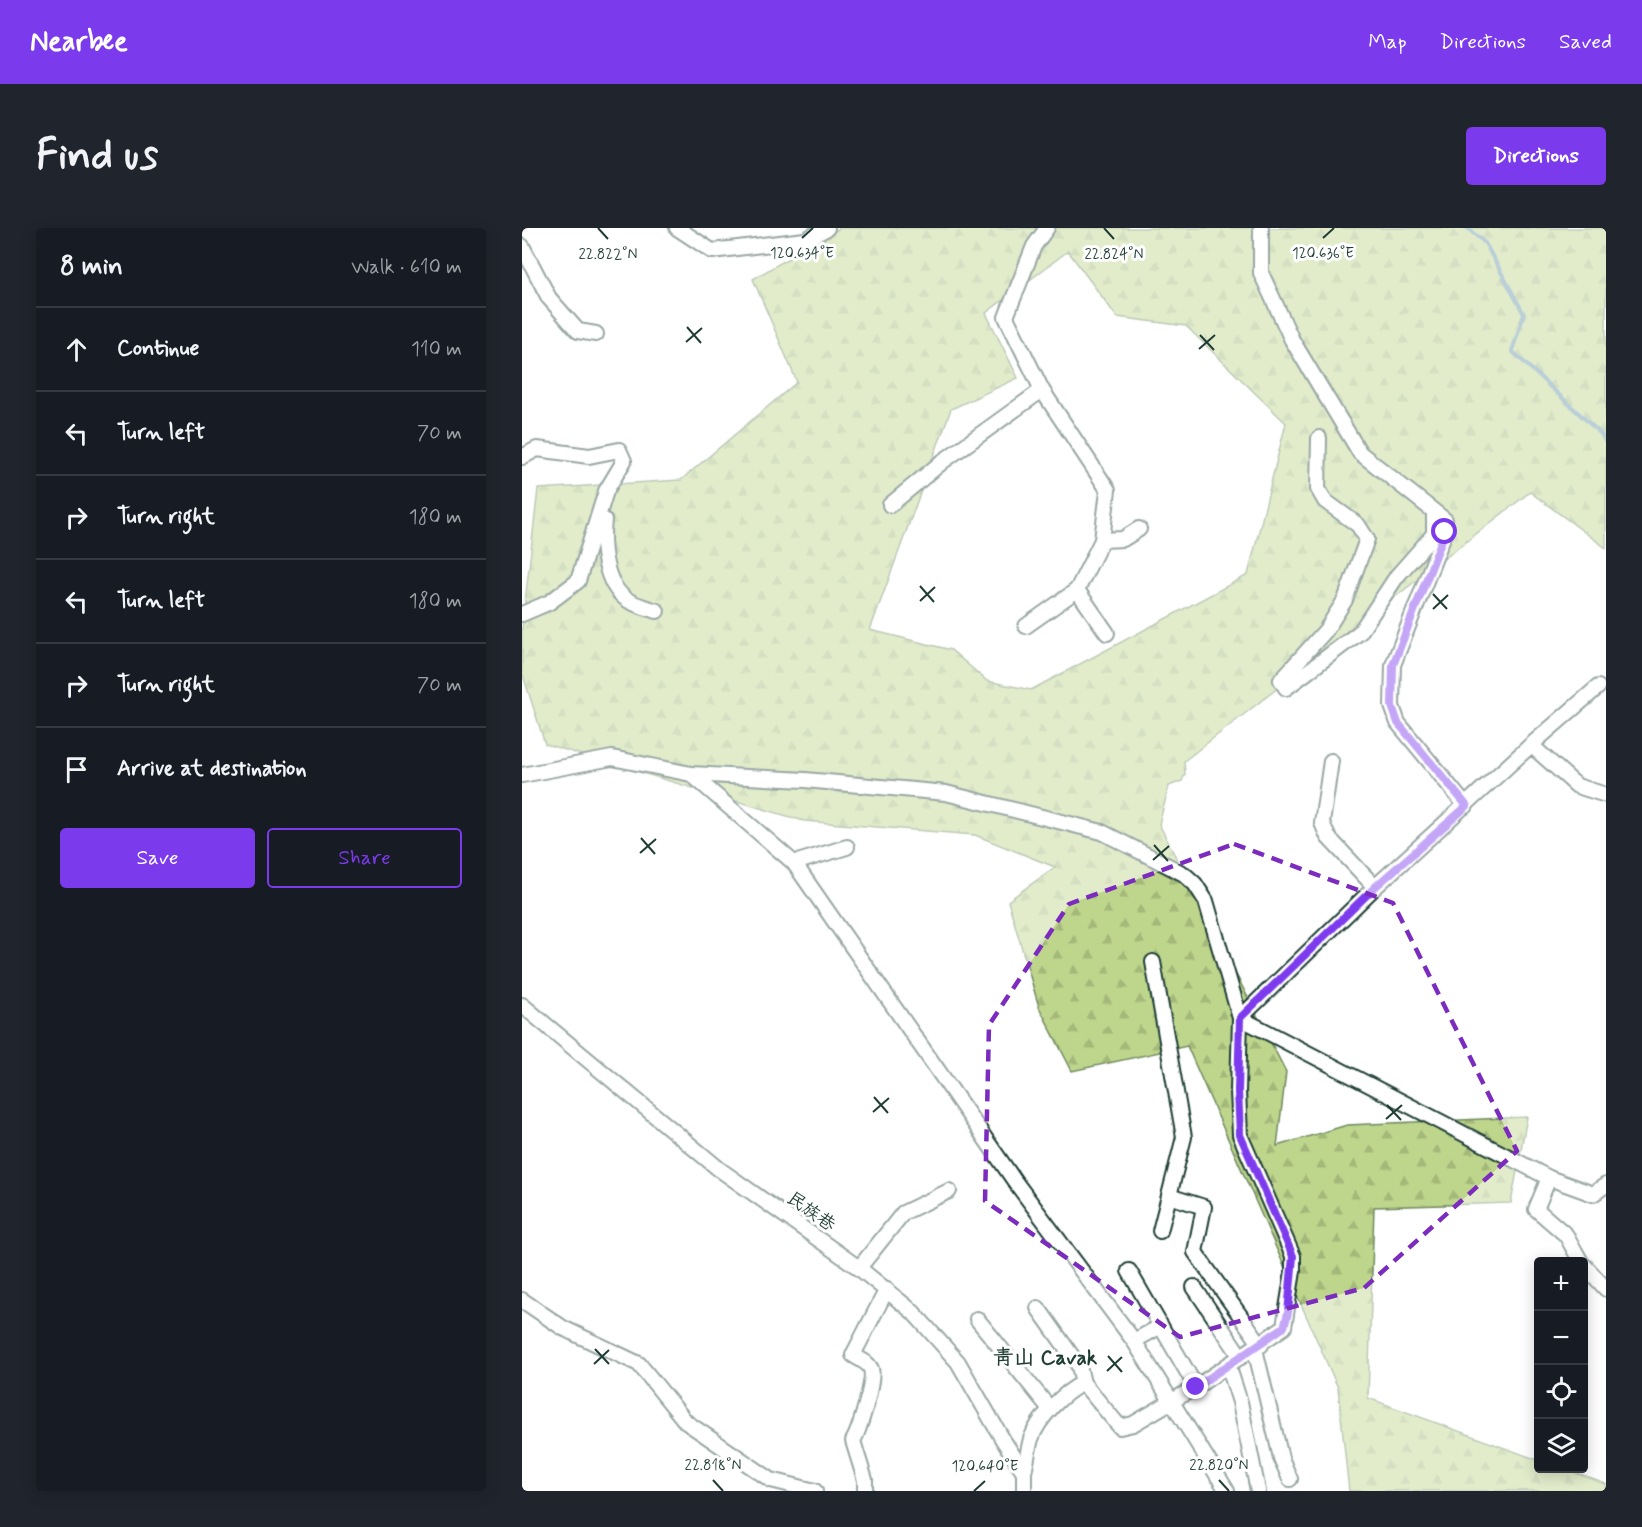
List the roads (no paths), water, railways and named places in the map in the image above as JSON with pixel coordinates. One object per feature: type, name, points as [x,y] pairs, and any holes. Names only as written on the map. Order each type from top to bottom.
[{"type":"street","points":[[677,228],[712,251],[805,240],[827,228]]},
{"type":"street","points":[[1026,626],[1077,590],[1102,540],[1108,490],[1042,390],[1006,317],[1034,246],[1047,228]]},
{"type":"street","points":[[1261,228],[1261,273],[1292,340],[1360,453],[1445,520],[1445,532],[1393,665],[1392,706],[1398,723],[1467,806]]},
{"type":"street","points":[[522,246],[549,298],[578,331],[596,334]]},
{"type":"street","points":[[890,505],[942,462],[1042,390]]},
{"type":"street","points":[[1320,438],[1318,489],[1325,501],[1358,525],[1367,539],[1345,600],[1326,630],[1281,680],[1286,688],[1360,632],[1397,576],[1434,534],[1434,513]]},
{"type":"street","points":[[522,457],[537,449],[589,456],[619,450],[624,461],[606,491],[578,581],[550,602],[522,614]]},
{"type":"street","points":[[606,491],[603,527],[604,555],[611,578],[626,599],[657,611]]},
{"type":"street","points":[[1102,540],[1123,539],[1139,529]]},
{"type":"street","points":[[1077,590],[1107,633]]},
{"type":"street","points":[[1240,1018],[1375,887],[1598,687]]},
{"type":"street","points":[[1531,745],[1577,786],[1606,795]]},
{"type":"street","points":[[522,775],[612,758],[691,774],[794,779],[946,793],[1102,832],[1184,874],[1195,884],[1206,901],[1240,1018],[1238,1091],[1240,1135],[1293,1256],[1292,1282],[1284,1327],[1258,1347],[1196,1387],[1133,1424],[1120,1427],[1083,1383],[1079,1366],[1038,1308]]},
{"type":"street","points":[[1331,761],[1322,823],[1328,837],[1375,887]]},
{"type":"street","points":[[691,774],[794,863],[1016,1183],[1134,1341],[1170,1402],[1219,1474],[1227,1491]]},
{"type":"street","points":[[794,863],[847,847]]},
{"type":"street","points":[[1153,962],[1184,1137],[1160,1231]]},
{"type":"street","name":"民族巷","points":[[522,1005],[719,1169],[859,1268],[913,1312],[958,1362],[1024,1472]]},
{"type":"street","points":[[1240,1018],[1549,1178],[1593,1194],[1606,1185]]},
{"type":"street","points":[[1549,1178],[1536,1209],[1566,1234],[1579,1257]]},
{"type":"street","points":[[859,1268],[903,1213],[949,1191]]},
{"type":"street","points":[[1169,1196],[1204,1207],[1196,1252],[1258,1347],[1281,1458],[1290,1479]]},
{"type":"street","points":[[1588,1270],[1606,1289]]},
{"type":"street","points":[[1129,1271],[1196,1387]]},
{"type":"street","points":[[1194,1287],[1241,1357]]},
{"type":"street","points":[[865,1491],[866,1480],[853,1441],[858,1433],[873,1377],[867,1363],[853,1355],[887,1289]]},
{"type":"street","points":[[522,1300],[563,1328],[639,1364],[686,1422],[771,1480],[815,1491]]},
{"type":"street","points":[[977,1319],[1050,1408]]},
{"type":"street","points":[[1134,1341],[1161,1326]]},
{"type":"street","points":[[1228,1365],[1240,1402],[1258,1491]]},
{"type":"street","points":[[1024,1491],[1024,1472],[1032,1437],[1050,1408],[1073,1388],[1083,1383]]},
{"type":"waterway","points":[[1467,228],[1485,243],[1524,314],[1512,351],[1601,434],[1606,443]]},
{"type":"district","name":"青山 Cavak","points":[[1045,1358]]}]
